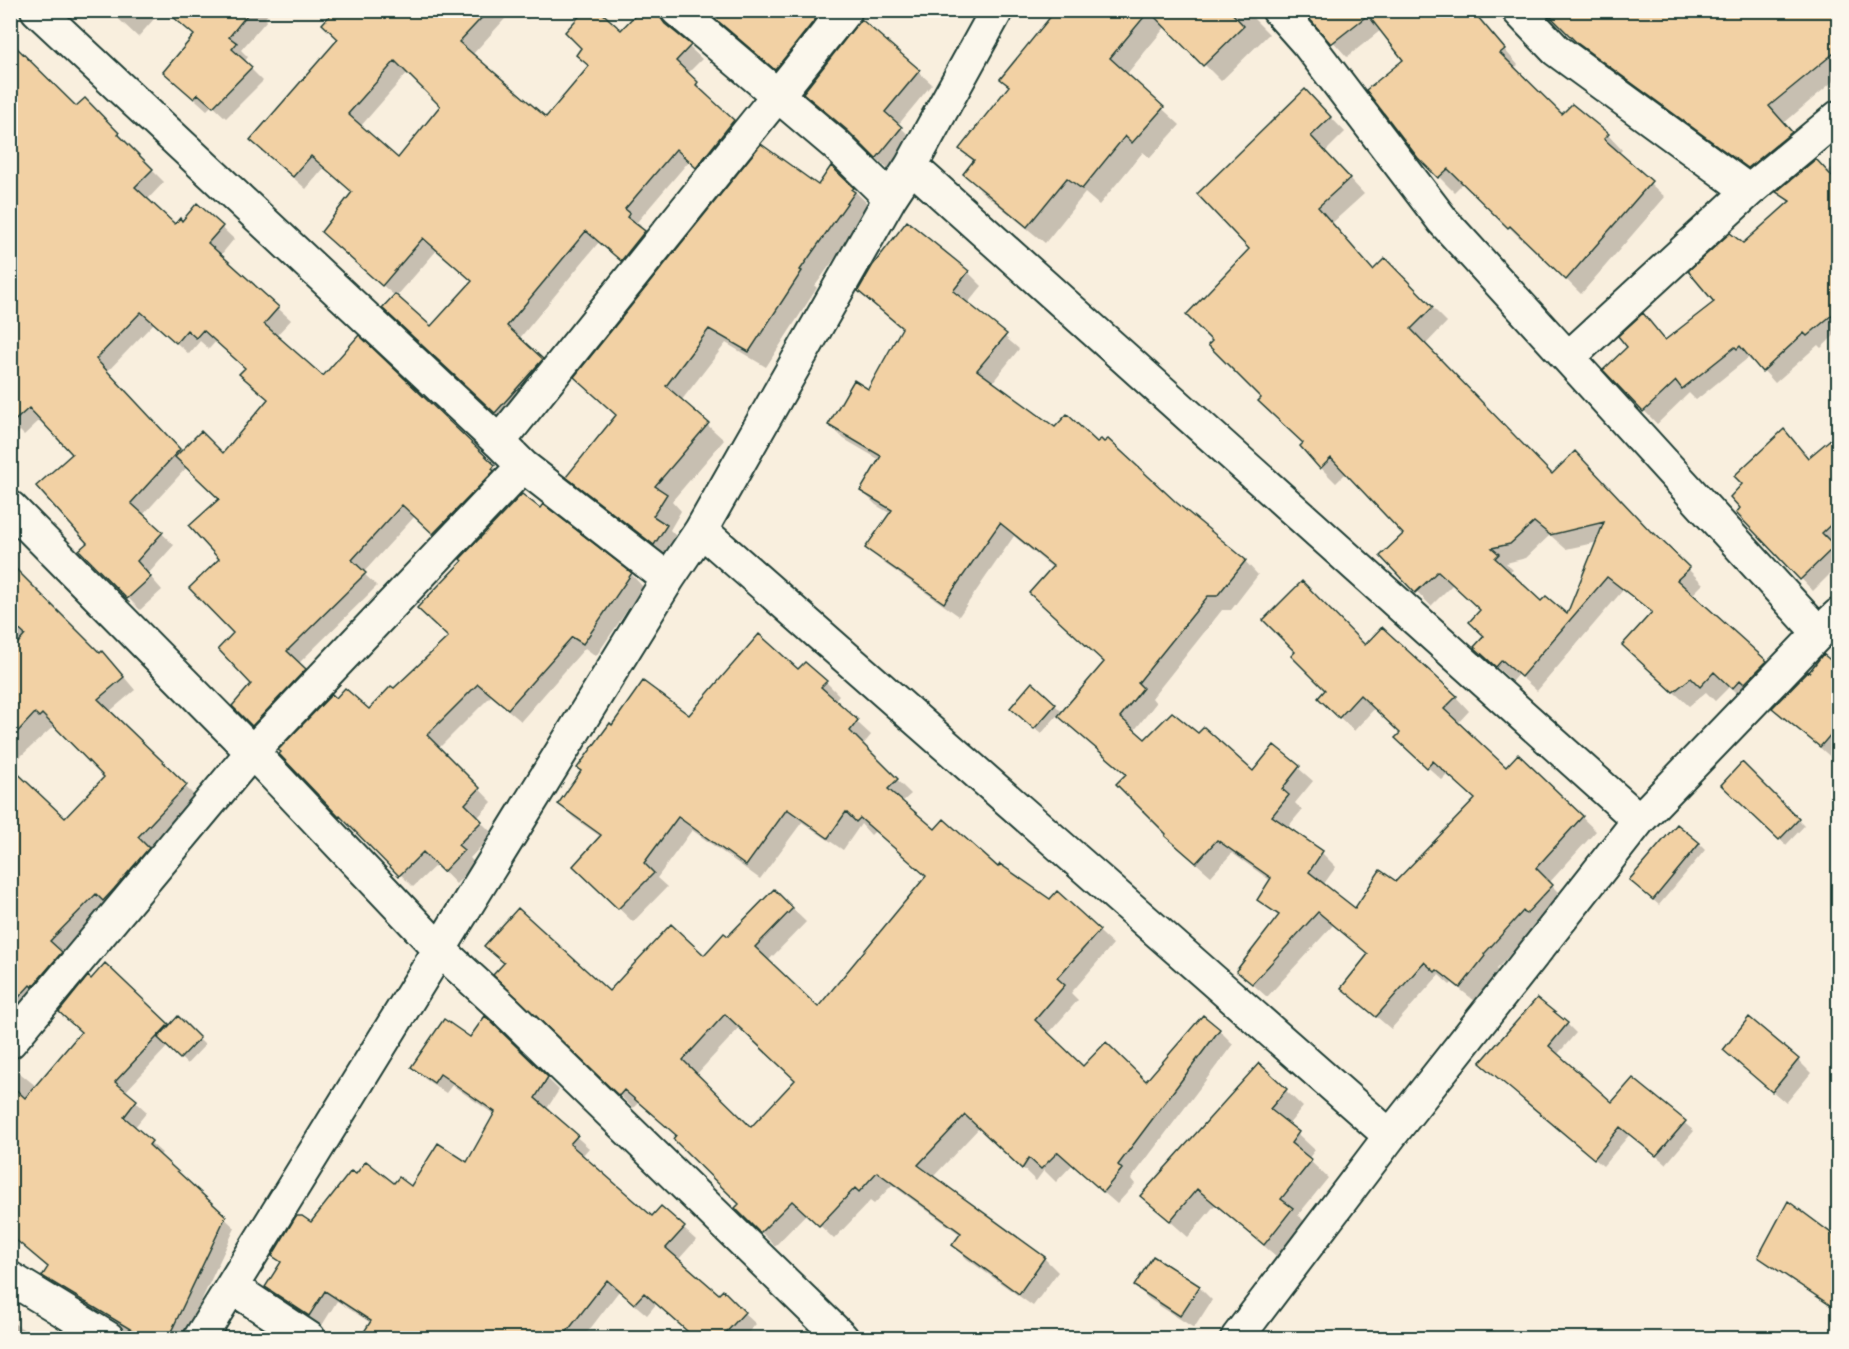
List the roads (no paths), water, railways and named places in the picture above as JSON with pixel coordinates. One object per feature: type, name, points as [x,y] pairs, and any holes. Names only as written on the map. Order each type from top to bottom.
[{"type":"street","points":[[36,10],[523,466],[668,579]]},
{"type":"street","points":[[677,10],[835,144],[890,198]]},
{"type":"street","points":[[499,442],[846,10]]},
{"type":"street","points":[[200,1338],[233,1288],[668,579],[701,530],[890,198],[911,166],[997,10]]},
{"type":"street","points":[[1237,1338],[1390,1136],[1639,820],[1829,624],[1568,358],[1443,221],[1309,45],[1278,10]]},
{"type":"street","points":[[1518,10],[1556,50],[1749,191]]},
{"type":"street","points":[[1568,358],[1749,191],[1839,117]]},
{"type":"street","points":[[911,166],[1639,820]]},
{"type":"street","points":[[11,1040],[252,752],[523,466]]},
{"type":"street","points":[[10,507],[252,752],[440,950],[513,1017],[842,1338]]},
{"type":"street","points":[[701,530],[1390,1136]]},
{"type":"street","points":[[10,1278],[108,1338]]},
{"type":"street","points":[[233,1288],[309,1338]]}]
